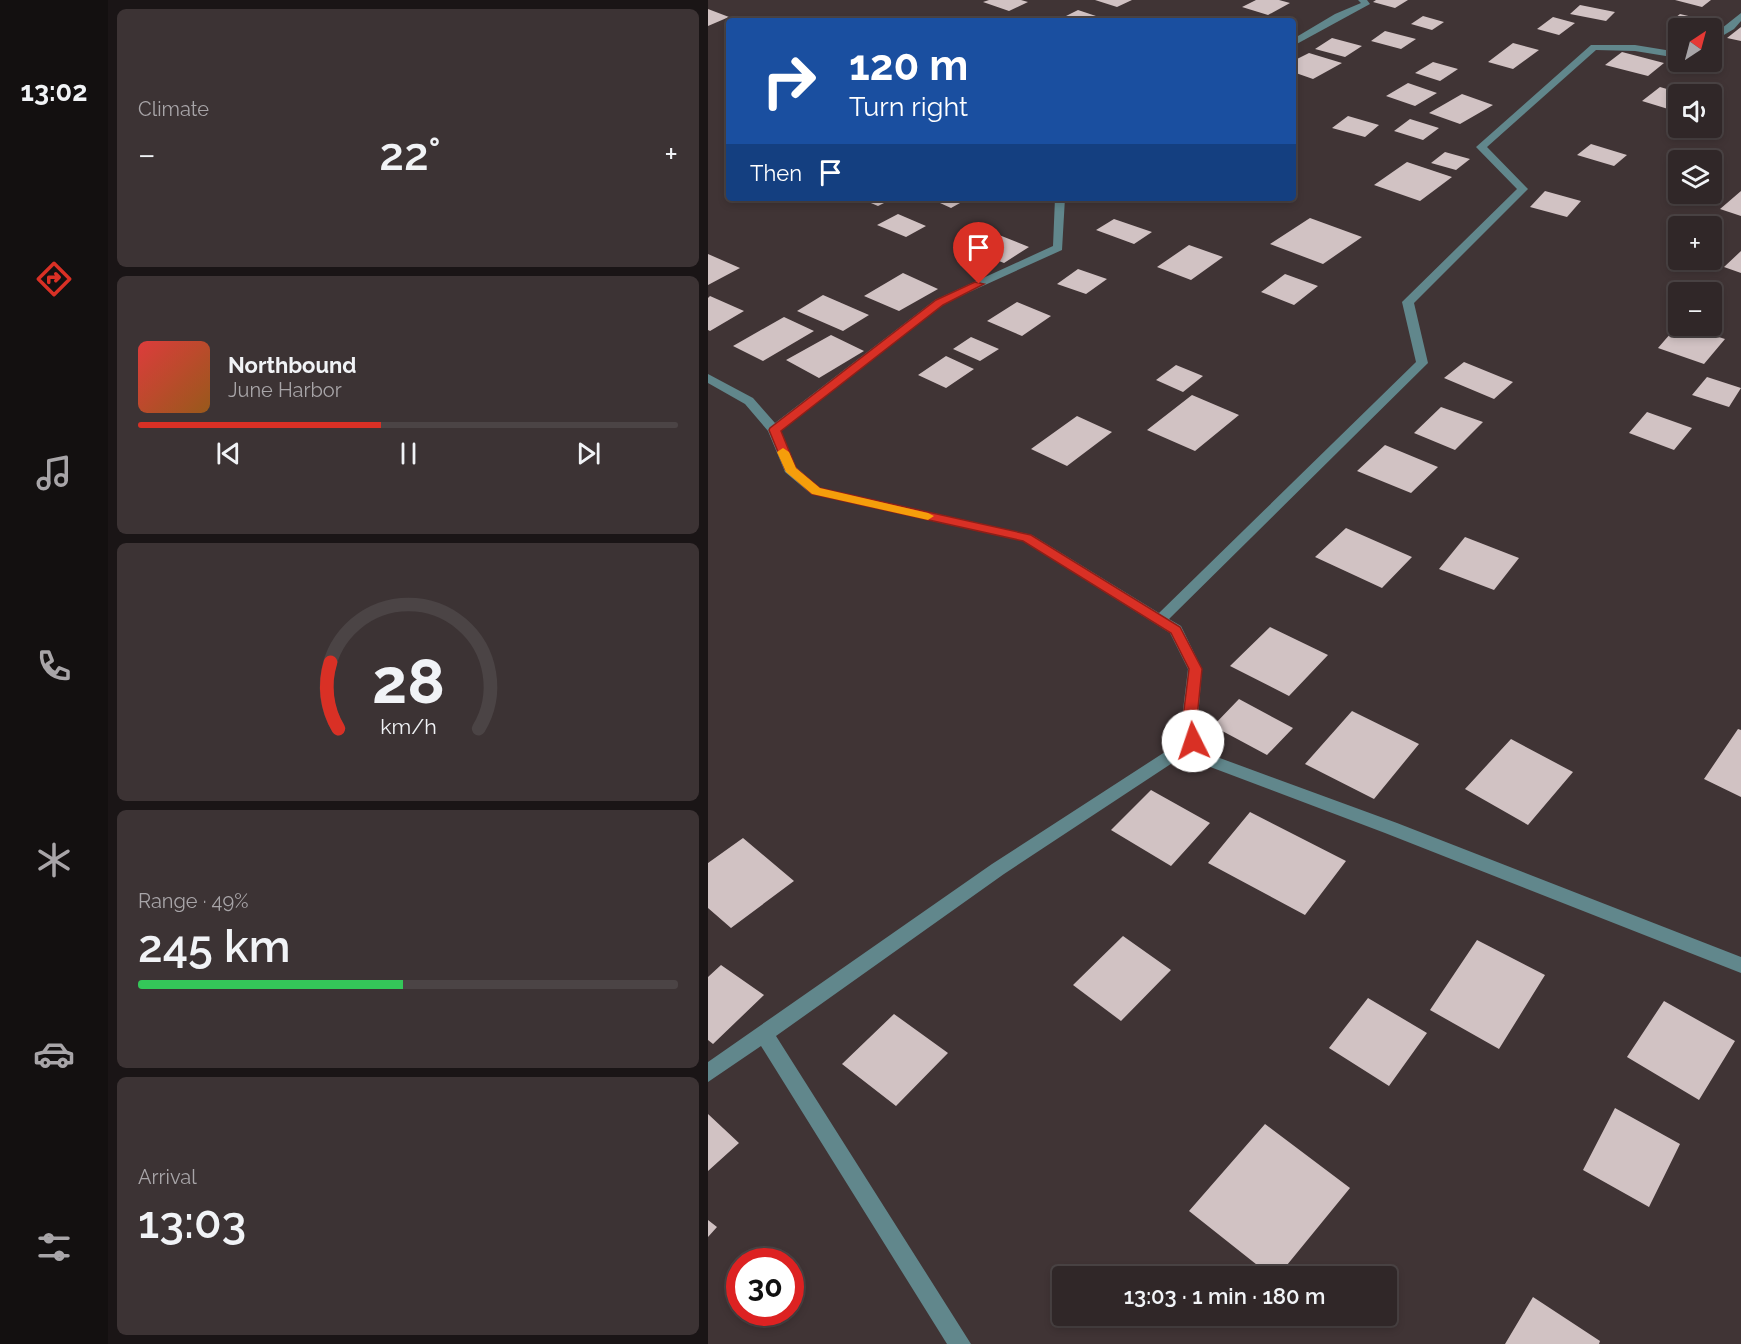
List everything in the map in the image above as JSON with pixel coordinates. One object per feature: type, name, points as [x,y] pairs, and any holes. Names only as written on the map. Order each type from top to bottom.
[{"type":"street","points":[[1296,41],[1338,16],[1366,4],[1362,0]]},
{"type":"street","points":[[1722,33],[1741,16]]},
{"type":"street","points":[[1160,620],[1422,363],[1408,302],[1523,189],[1481,147],[1594,47],[1635,48],[1668,53]]},
{"type":"street","points":[[774,430],[939,302],[1058,248],[1060,201]]},
{"type":"street","points":[[708,378],[749,401],[774,430],[790,469],[816,491],[1027,538],[1176,630],[1196,669],[1190,718],[1193,741],[1211,761],[1391,828],[1741,965]]},
{"type":"street","points":[[708,1073],[998,869],[1193,741]]},
{"type":"street","points":[[764,1034],[960,1344]]},
{"type":"building","points":[[989,0],[1028,2],[1009,11],[983,2]]},
{"type":"building","points":[[1095,0],[1132,0],[1117,7]]},
{"type":"building","points":[[1256,0],[1279,0],[1290,3],[1268,15],[1242,7]]},
{"type":"building","points":[[1376,0],[1408,0],[1395,8],[1373,2]]},
{"type":"building","points":[[1675,0],[1711,0],[1702,7]]},
{"type":"building","points":[[1580,5],[1615,12],[1606,21],[1570,14]]},
{"type":"building","points":[[708,9],[729,17],[726,18],[708,26]]},
{"type":"building","points":[[1078,10],[1102,18],[1062,18]]},
{"type":"building","points":[[1680,14],[1697,18],[1675,18]]},
{"type":"building","points":[[1423,16],[1444,22],[1432,30],[1411,24]]},
{"type":"building","points":[[1553,17],[1575,23],[1559,35],[1537,29]]},
{"type":"building","points":[[1741,27],[1741,41],[1727,38]]},
{"type":"building","points":[[1385,31],[1416,39],[1401,49],[1371,41]]},
{"type":"building","points":[[1332,38],[1362,46],[1345,57],[1315,49]]},
{"type":"building","points":[[1513,43],[1539,50],[1513,69],[1488,62]]},
{"type":"building","points":[[1622,52],[1664,63],[1648,76],[1605,65]]},
{"type":"building","points":[[1309,53],[1342,63],[1313,79],[1296,73],[1296,60]]},
{"type":"building","points":[[1433,62],[1458,69],[1440,81],[1415,73]]},
{"type":"building","points":[[1408,83],[1437,93],[1415,106],[1386,96]]},
{"type":"building","points":[[1660,87],[1668,89],[1668,109],[1642,101]]},
{"type":"building","points":[[1462,94],[1493,105],[1460,124],[1429,113]]},
{"type":"building","points":[[1348,116],[1379,125],[1365,137],[1332,128]]},
{"type":"building","points":[[1410,119],[1439,128],[1423,140],[1394,131]]},
{"type":"building","points":[[1591,144],[1627,155],[1614,166],[1577,155]]},
{"type":"building","points":[[1445,152],[1470,159],[1456,170],[1431,163]]},
{"type":"building","points":[[1407,162],[1452,177],[1420,201],[1374,185]]},
{"type":"building","points":[[1545,191],[1581,201],[1567,217],[1530,207]]},
{"type":"building","points":[[1741,191],[1741,216],[1720,209]]},
{"type":"building","points":[[866,201],[888,201],[878,206]]},
{"type":"building","points":[[936,201],[964,201],[951,208]]},
{"type":"building","points":[[898,214],[926,226],[906,237],[877,225]]},
{"type":"building","points":[[1310,218],[1362,237],[1323,264],[1270,244]]},
{"type":"building","points":[[1114,219],[1152,232],[1134,244],[1096,230]]},
{"type":"building","points":[[994,233],[1029,247],[1004,263],[969,249]]},
{"type":"building","points":[[1189,245],[1223,257],[1191,280],[1157,267]]},
{"type":"building","points":[[1741,251],[1741,273],[1724,267]]},
{"type":"building","points":[[708,254],[740,268],[708,285]]},
{"type":"building","points":[[1078,269],[1107,279],[1086,294],[1057,284]]},
{"type":"building","points":[[903,273],[938,289],[899,311],[864,296]]},
{"type":"building","points":[[1285,274],[1318,286],[1294,305],[1261,292]]},
{"type":"building","points":[[823,295],[869,315],[843,331],[797,311]]},
{"type":"building","points":[[710,296],[744,311],[710,331],[708,330],[708,298]]},
{"type":"building","points":[[1017,302],[1051,316],[1022,336],[987,321]]},
{"type":"building","points":[[784,317],[814,331],[763,361],[733,346]]},
{"type":"building","points":[[831,335],[864,351],[819,378],[786,360]]},
{"type":"building","points":[[1668,336],[1716,336],[1725,339],[1704,364],[1658,348]]},
{"type":"building","points":[[971,337],[999,349],[980,361],[953,349]]},
{"type":"building","points":[[946,356],[974,369],[946,388],[918,375]]},
{"type":"building","points":[[1464,362],[1513,382],[1494,399],[1444,378]]},
{"type":"building","points":[[1176,365],[1203,376],[1183,392],[1156,380]]},
{"type":"building","points":[[1707,377],[1741,388],[1729,407],[1692,395]]},
{"type":"building","points":[[1192,395],[1239,415],[1195,451],[1147,430]]},
{"type":"building","points":[[1441,407],[1483,422],[1455,450],[1414,433]]},
{"type":"building","points":[[1647,412],[1692,428],[1674,450],[1629,433]]},
{"type":"building","points":[[1077,416],[1112,432],[1067,466],[1031,449]]},
{"type":"building","points":[[1385,445],[1438,467],[1411,493],[1357,471]]},
{"type":"building","points":[[1346,528],[1412,557],[1382,588],[1315,557]]},
{"type":"building","points":[[1465,537],[1519,558],[1494,590],[1439,569]]},
{"type":"building","points":[[1270,627],[1328,655],[1289,696],[1230,666]]},
{"type":"building","points":[[1239,699],[1293,728],[1267,755],[1213,726]]},
{"type":"building","points":[[1352,711],[1419,744],[1374,799],[1305,764]]},
{"type":"building","points":[[1738,729],[1741,730],[1741,797],[1704,779]]},
{"type":"building","points":[[1511,739],[1573,772],[1528,825],[1465,789]]},
{"type":"building","points":[[1151,790],[1210,823],[1171,866],[1111,830]]},
{"type":"building","points":[[1250,812],[1346,861],[1305,915],[1208,863]]},
{"type":"building","points":[[743,838],[794,881],[731,928],[708,908],[708,863]]},
{"type":"building","points":[[1123,936],[1171,970],[1121,1021],[1073,985]]},
{"type":"building","points":[[1477,940],[1545,975],[1499,1049],[1430,1010]]},
{"type":"building","points":[[721,965],[764,995],[713,1044],[708,1040],[708,977]]},
{"type":"building","points":[[1368,998],[1427,1033],[1389,1086],[1329,1048]]},
{"type":"building","points":[[1664,1001],[1735,1041],[1699,1100],[1627,1057]]},
{"type":"building","points":[[894,1014],[948,1053],[896,1106],[842,1064]]},
{"type":"building","points":[[1615,1108],[1680,1144],[1649,1207],[1583,1170]]},
{"type":"building","points":[[708,1114],[739,1143],[708,1171]]},
{"type":"building","points":[[1265,1124],[1350,1188],[1286,1266],[1258,1266],[1189,1211]]},
{"type":"building","points":[[708,1220],[717,1227],[708,1237]]},
{"type":"building","points":[[1533,1297],[1600,1341],[1599,1344],[1505,1344]]},
{"type":"slow traffic","points":[[783,452],[790,469],[816,491],[928,516]]},
{"type":"route","points":[[979,284],[939,302],[774,430],[790,469],[816,491],[1027,538],[1176,630],[1196,669],[1190,718],[1193,741]]}]
